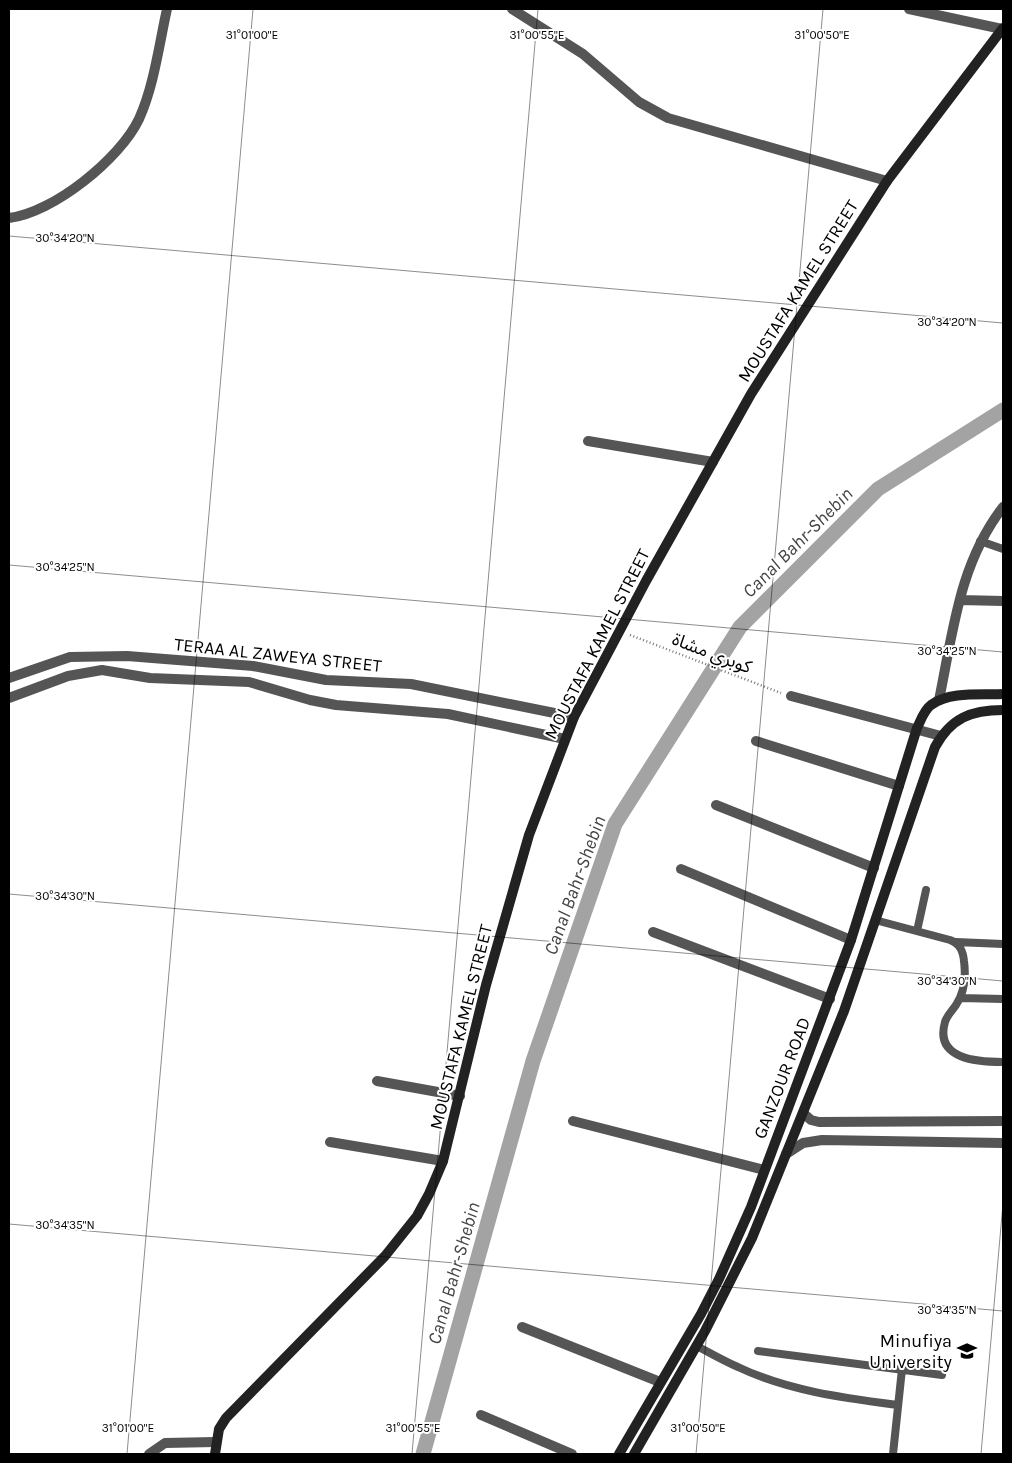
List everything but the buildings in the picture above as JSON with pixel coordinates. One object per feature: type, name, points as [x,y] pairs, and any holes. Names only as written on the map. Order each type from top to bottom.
[{"type":"main road","name":"MOUSTAFA KAMEL STREET","points":[[215,1454],[215,1442],[226,1418],[385,1256],[402,1237],[429,1194],[443,1161],[486,985],[529,835],[574,718],[646,581],[751,394],[887,181],[1003,29]]},
{"type":"main road","points":[[938,700],[960,696],[1003,694]]},
{"type":"main road","name":"GANZOUR ROAD","points":[[619,1454],[719,1280],[751,1207],[830,998],[874,868],[917,728],[930,706],[938,700]]},
{"type":"main road","name":"GANZOUR ROAD","points":[[634,1454],[697,1346],[736,1272],[844,1011],[927,764],[941,736],[951,724],[978,712],[1003,710]]},
{"type":"street","points":[[9,218],[46,205],[84,183],[116,151],[138,120],[151,80],[167,9]]},
{"type":"street","points":[[512,9],[583,54],[639,102],[668,118],[887,181]]},
{"type":"street","points":[[909,9],[1003,29]]},
{"type":"street","points":[[588,441],[713,462]]},
{"type":"street","points":[[938,700],[964,580],[980,541],[1003,507]]},
{"type":"street","points":[[960,600],[1003,601]]},
{"type":"street","name":"TERAA AL ZAWEYA STREET","points":[[9,678],[70,657],[127,656],[253,666],[326,680],[420,686],[574,718]]},
{"type":"street","name":"TERAA AL ZAWEYA STREET","points":[[9,698],[68,676],[102,670],[156,678],[249,682],[310,700],[336,705],[448,714],[565,738]]},
{"type":"street","points":[[791,696],[917,728],[941,736]]},
{"type":"street","points":[[756,741],[900,786]]},
{"type":"street","points":[[716,805],[874,868]]},
{"type":"street","points":[[681,869],[850,940]]},
{"type":"street","points":[[653,932],[830,998]]},
{"type":"street","points":[[377,1081],[460,1096]]},
{"type":"street","points":[[803,1113],[811,1120],[819,1122],[1003,1122]]},
{"type":"street","points":[[573,1121],[764,1170]]},
{"type":"street","points":[[786,1154],[803,1143],[822,1140],[1003,1143]]},
{"type":"street","points":[[330,1142],[443,1161]]},
{"type":"street","points":[[522,1327],[660,1382]]},
{"type":"street","points":[[481,1415],[572,1454]]},
{"type":"street","points":[[149,1454],[165,1443],[215,1442]]},
{"type":"lane","points":[[980,541],[1003,549]]},
{"type":"lane","points":[[917,931],[926,890]]},
{"type":"lane","points":[[876,920],[956,942],[1003,944]]},
{"type":"lane","points":[[956,942],[964,959],[965,980],[960,998],[945,1021],[944,1030],[950,1047],[964,1059],[1003,1062]]},
{"type":"lane","points":[[960,998],[1003,999]]},
{"type":"lane","points":[[697,1346],[738,1368],[780,1383],[842,1398],[898,1405]]},
{"type":"lane","points":[[758,1351],[942,1374]]},
{"type":"lane","points":[[893,1454],[902,1370]]},
{"type":"path","name":"كوبري مشاة","points":[[644,640],[770,689]]},
{"type":"waterway","name":"Canal Bahr-Shebin","points":[[423,1454],[533,1061],[615,824],[740,627],[878,489],[1003,410]]},
{"type":"place","name":"Minufiya University","points":[[967,1351]]}]
